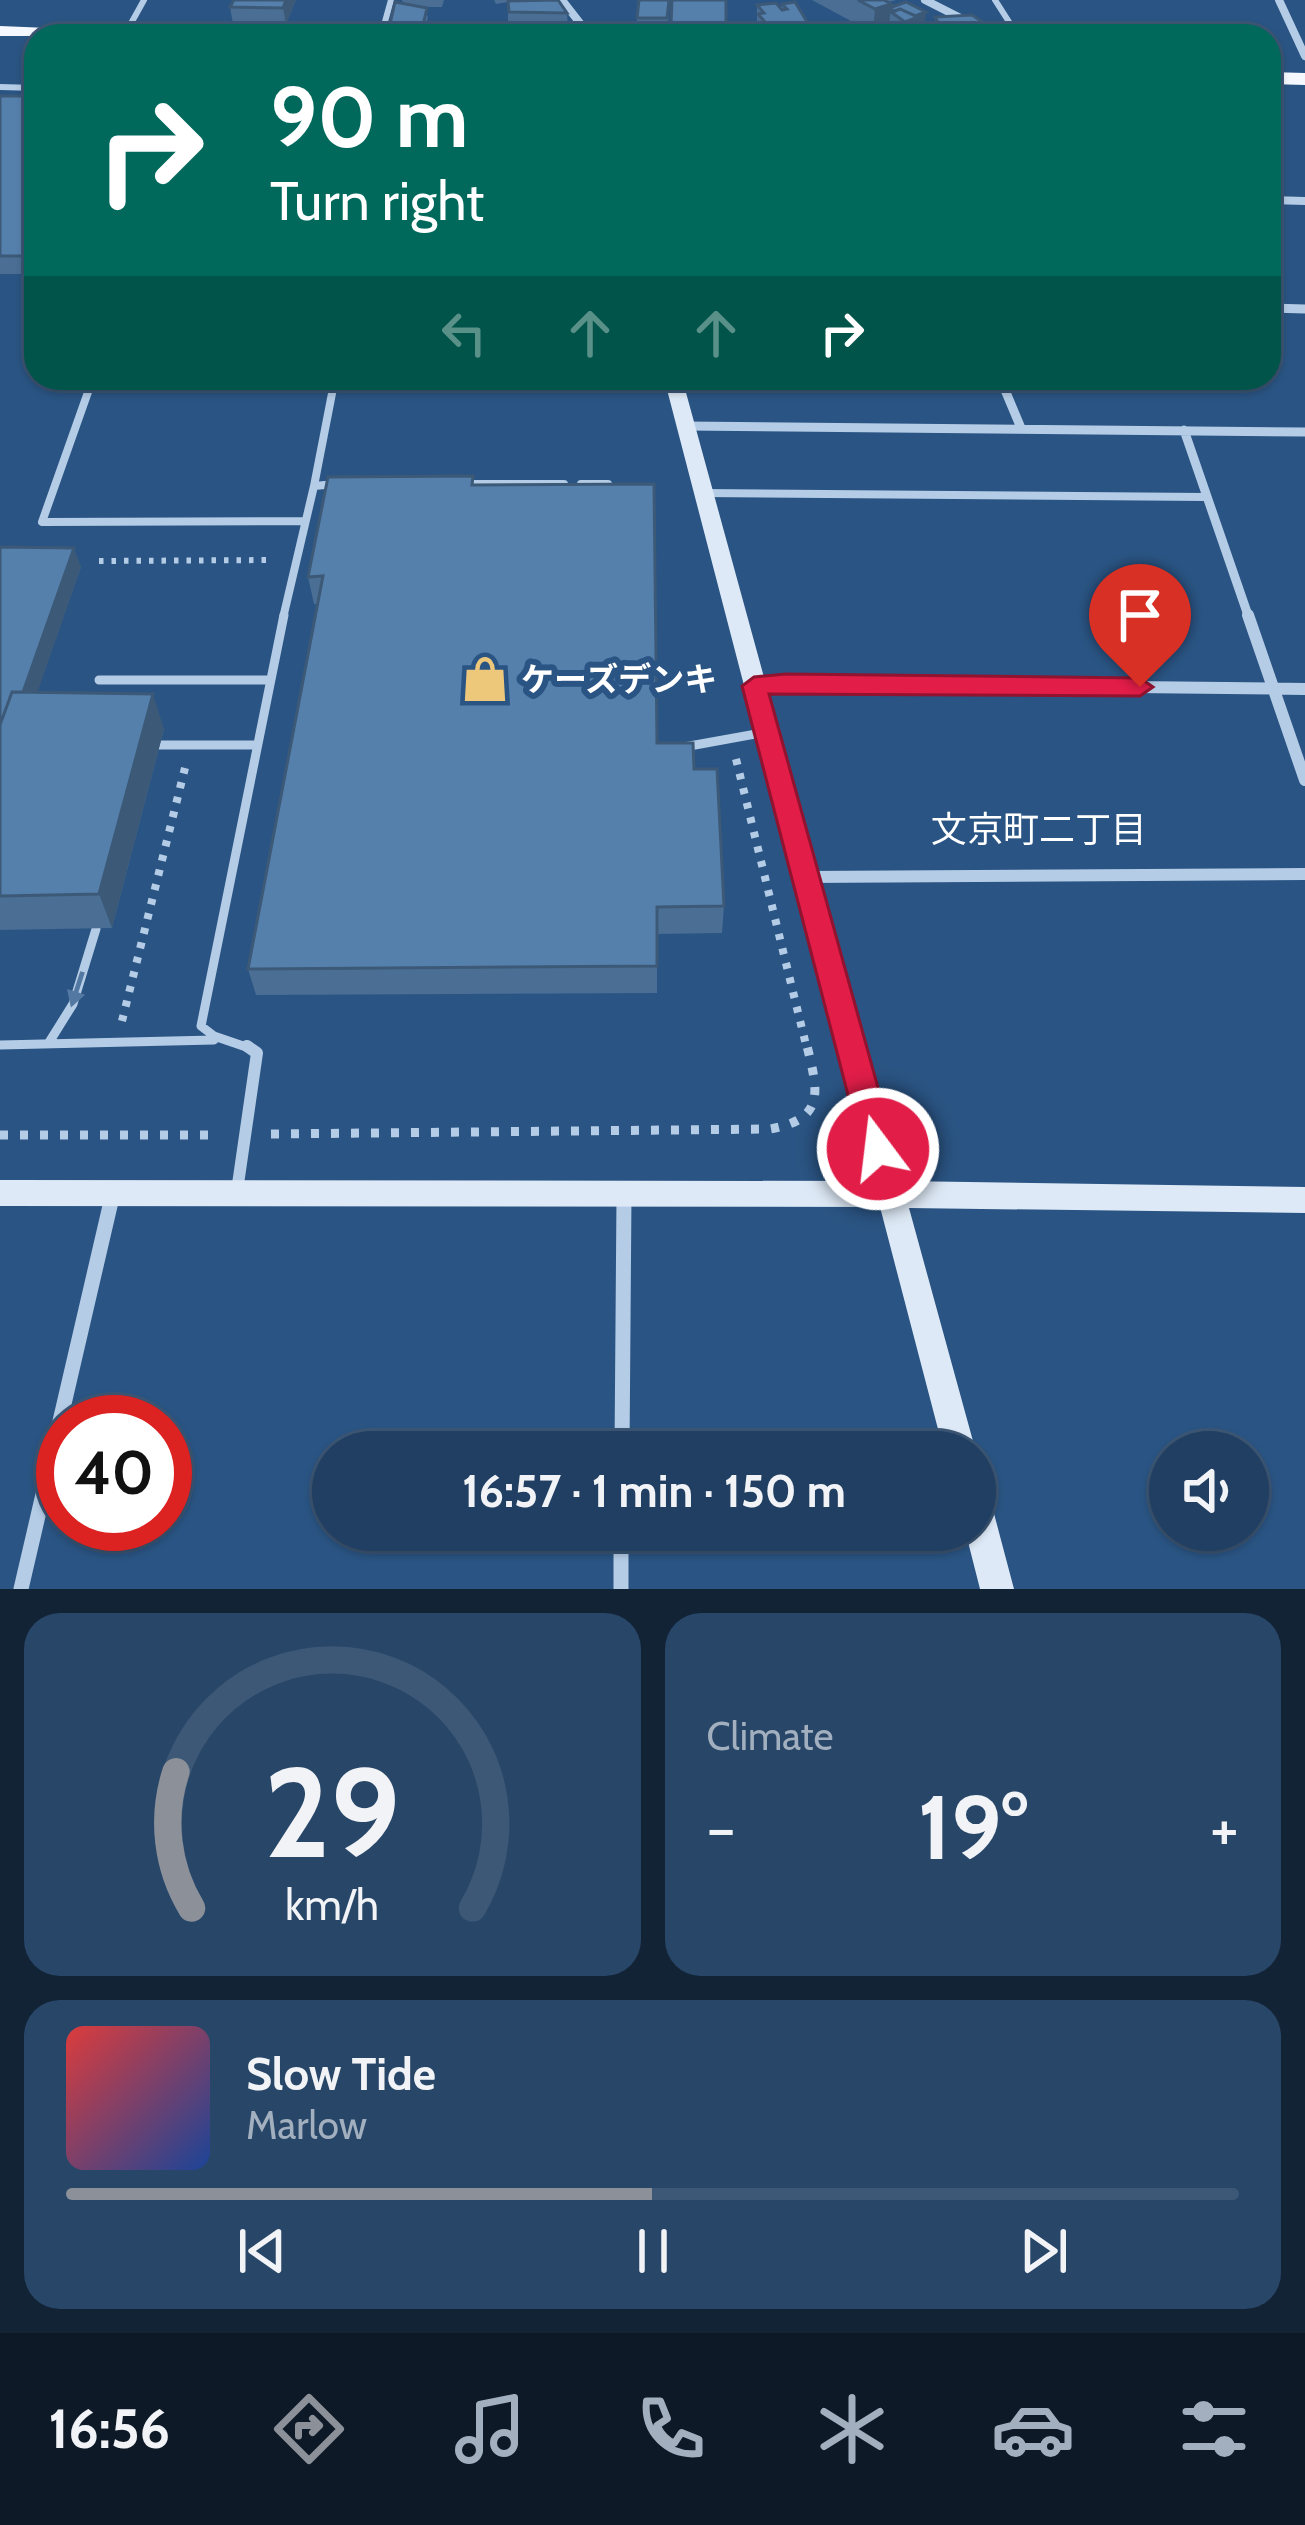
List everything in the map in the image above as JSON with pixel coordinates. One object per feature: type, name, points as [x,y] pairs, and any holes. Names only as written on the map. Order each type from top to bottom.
[{"type":"street","points":[[562,0],[581,24]]},
{"type":"street","points":[[925,0],[972,24]]},
{"type":"street","points":[[1279,0],[1305,56]]},
{"type":"street","points":[[676,390],[954,1431]]},
{"type":"street","points":[[1005,390],[1021,428]]},
{"type":"street","points":[[685,425],[1305,432]]},
{"type":"street","points":[[1184,430],[1305,779]]},
{"type":"street","points":[[754,686],[786,682],[1305,689]]},
{"type":"street","points":[[806,877],[1305,874]]},
{"type":"street","points":[[0,1193],[1305,1199]]},
{"type":"street","points":[[21,1589],[113,1193]]},
{"type":"street","points":[[622,1431],[624,1193]]},
{"type":"street","points":[[621,1551],[621,1589]]},
{"type":"street","points":[[987,1551],[998,1589]]},
{"type":"lane","points":[[89,390],[42,521],[303,521]]},
{"type":"lane","points":[[214,1040],[201,1025],[202,1016],[333,390]]},
{"type":"lane","points":[[314,486],[357,484]]},
{"type":"lane","points":[[462,484],[608,484],[607,512]]},
{"type":"lane","points":[[703,493],[1206,496]]},
{"type":"lane","points":[[99,680],[270,680]]},
{"type":"lane","points":[[667,751],[766,732]]},
{"type":"lane","points":[[157,745],[255,745]]},
{"type":"lane","points":[[48,1044],[73,1004],[96,928]]},
{"type":"lane","points":[[0,1045],[214,1040],[250,1046],[257,1053],[238,1191]]},
{"type":"path","points":[[99,561],[296,560]]},
{"type":"path","points":[[0,1136],[792,1128],[816,1100],[817,1088],[731,736]]},
{"type":"path","points":[[117,1043],[191,745]]},
{"type":"path","points":[[212,1135],[217,1118]]},
{"type":"building","points":[[234,0],[286,0],[283,8],[230,7]]},
{"type":"building","points":[[558,0],[567,13],[509,12],[508,1]]},
{"type":"building","points":[[639,0],[669,0],[667,18],[637,18]]},
{"type":"building","points":[[672,0],[726,0],[726,24],[671,24]]},
{"type":"building","points":[[858,0],[884,0],[891,4],[875,9]]},
{"type":"building","points":[[395,2],[427,8],[423,24],[390,24]]},
{"type":"building","points":[[795,2],[808,24],[767,24],[758,14],[764,13],[757,5],[776,3],[787,9],[782,4]]},
{"type":"building","points":[[906,2],[926,12],[915,16],[889,8]]},
{"type":"building","points":[[900,9],[918,17],[905,22],[891,12]]},
{"type":"building","points":[[972,15],[986,24],[939,24],[935,17]]},
{"type":"building","points":[[0,96],[24,96],[24,256],[0,256]]},
{"type":"building","name":"ケーズデンキ","points":[[473,476],[472,485],[654,484],[657,743],[693,743],[694,769],[717,769],[724,906],[657,907],[657,966],[248,969],[323,576],[308,577],[328,477]]},
{"type":"building","points":[[0,547],[74,548],[23,692],[12,692],[0,725]]},
{"type":"building","points":[[12,692],[153,694],[99,894],[0,896],[0,725]]},
{"type":"place","name":"ケーズデンキ","points":[[485,679]]},
{"type":"district","name":"文京町二丁目","points":[[1039,829]]},
{"type":"route","points":[[878,1149],[754,686],[786,682],[1140,687]]}]
